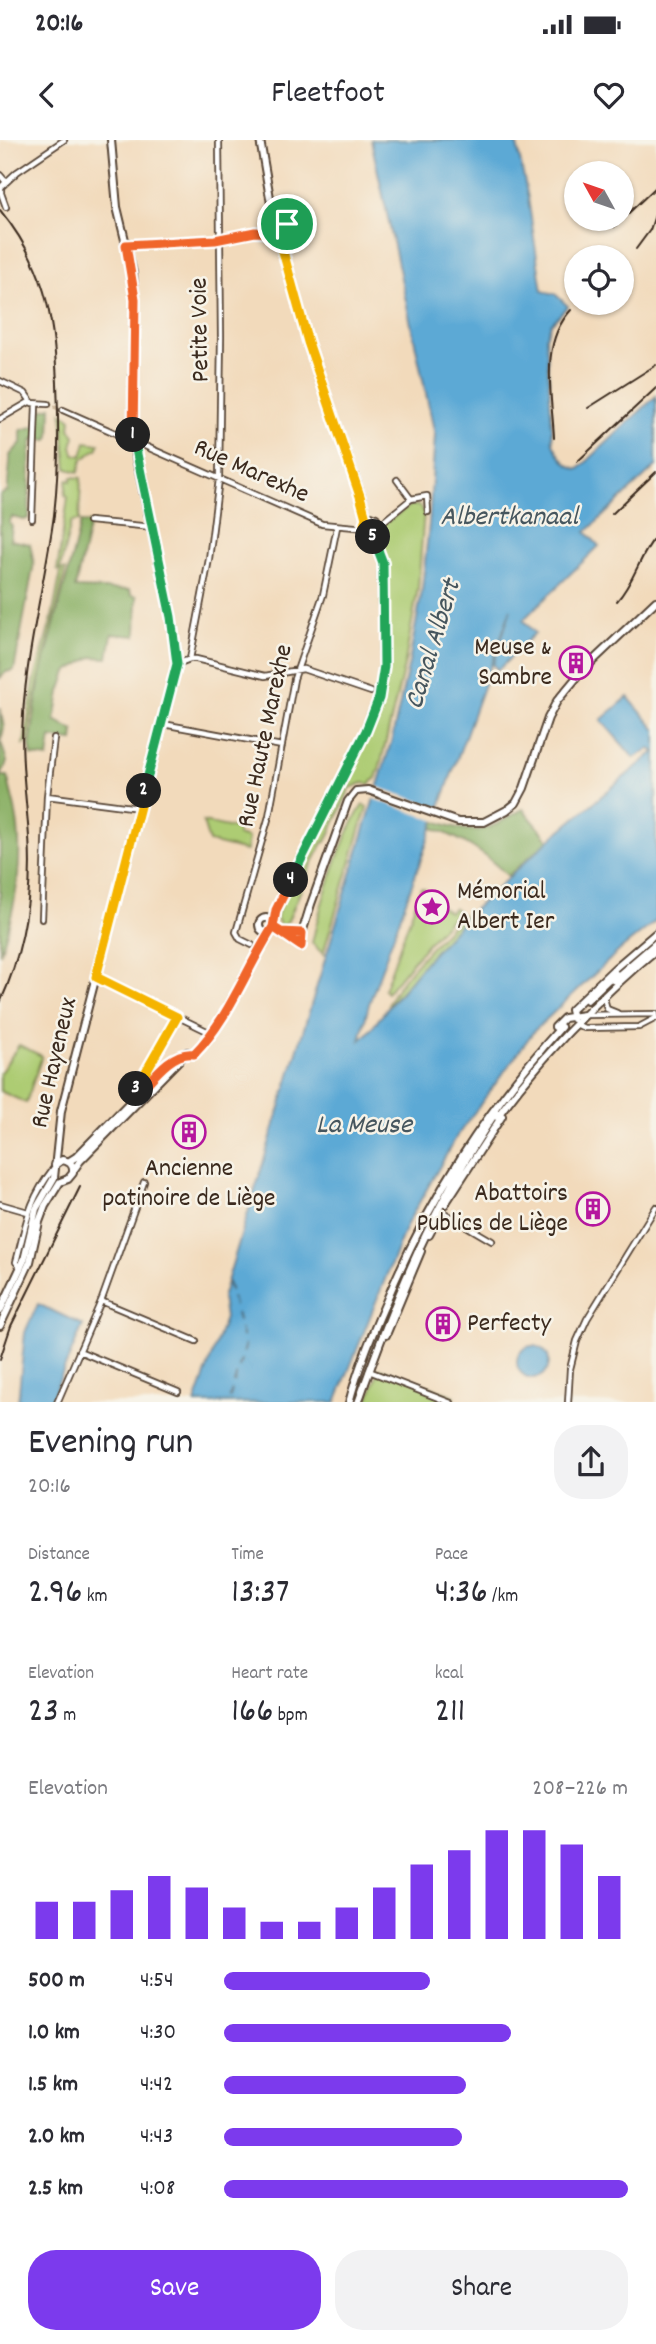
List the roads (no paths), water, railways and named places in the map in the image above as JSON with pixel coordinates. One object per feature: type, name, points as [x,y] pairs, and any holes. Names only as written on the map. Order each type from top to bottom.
[{"type":"main road","points":[[111,140],[117,207],[135,299],[132,440],[171,617],[177,664]]},
{"type":"main road","points":[[260,140],[276,235],[308,342],[366,524],[375,530],[378,522],[371,516],[366,524]]},
{"type":"main road","points":[[275,224],[281,221],[289,226],[288,234],[276,235]]},
{"type":"main road","points":[[272,926],[301,946],[302,933],[348,801],[356,791],[370,791],[458,822],[493,820],[516,803],[557,701],[582,671],[656,601]]},
{"type":"main road","name":"Rue Hayeneux","points":[[54,1169],[61,1111],[177,664]]},
{"type":"main road","points":[[281,932],[302,933]]},
{"type":"main road","points":[[462,1167],[512,1100],[576,1024],[583,1010],[656,938]]},
{"type":"main road","points":[[576,1024],[571,1010],[592,989],[656,938]]},
{"type":"main road","points":[[349,1402],[379,1318],[420,1226],[490,1108],[562,1019],[583,1010],[604,995],[656,950]]},
{"type":"main road","points":[[358,1402],[416,1252],[462,1167],[506,1099],[562,1028],[517,1077],[472,1138]]},
{"type":"main road","points":[[0,1311],[21,1268],[34,1215],[54,1169],[67,1161],[170,1061],[187,1052]]},
{"type":"main road","points":[[0,1326],[30,1262],[38,1222],[56,1188],[71,1177],[80,1161],[187,1052]]},
{"type":"main road","points":[[377,1350],[385,1339],[410,1276],[442,1212],[472,1159],[512,1100]]},
{"type":"main road","name":"Rue Hayeneux","points":[[56,1145],[73,1171]]},
{"type":"main road","points":[[54,1169],[64,1180]]},
{"type":"main road","points":[[369,1371],[364,1365],[379,1318]]},
{"type":"street","points":[[6,207],[0,190],[6,182],[64,140]]},
{"type":"street","name":"Petite Voie","points":[[190,659],[209,559],[219,479],[219,140]]},
{"type":"street","points":[[0,175],[6,182]]},
{"type":"street","points":[[126,245],[219,238],[255,232],[276,235]]},
{"type":"street","points":[[0,381],[25,393],[31,404],[32,519]]},
{"type":"street","points":[[0,419],[31,404],[46,403]]},
{"type":"street","name":"Rue Marexhe","points":[[63,410],[322,524],[356,527],[366,524]]},
{"type":"street","points":[[397,480],[411,499]]},
{"type":"street","points":[[378,522],[411,499],[428,496],[428,512]]},
{"type":"street","points":[[89,521],[152,527]]},
{"type":"street","points":[[187,1052],[194,1054],[218,1027],[272,926],[276,910],[366,731],[379,698],[384,666],[383,563],[366,524]]},
{"type":"street","name":"Rue Haute Marexhe","points":[[252,944],[240,939],[236,932],[269,816],[297,669],[323,595],[337,527]]},
{"type":"street","points":[[177,664],[190,659],[265,676],[303,669],[371,692]]},
{"type":"street","points":[[163,724],[282,746]]},
{"type":"street","points":[[42,919],[47,796],[54,738]]},
{"type":"street","points":[[47,796],[139,808]]},
{"type":"street","points":[[96,977],[207,1031]]},
{"type":"street","points":[[604,995],[607,1009],[621,1014]]},
{"type":"street","points":[[583,1010],[656,1016]]},
{"type":"street","points":[[576,1024],[584,1028],[639,1027],[656,1016]]},
{"type":"street","points":[[135,1097],[135,1089],[177,1017]]},
{"type":"street","points":[[21,1268],[16,1262],[28,1212],[37,1191],[54,1169]]},
{"type":"street","points":[[57,1402],[101,1300],[144,1182]]},
{"type":"street","points":[[0,1204],[28,1212]]},
{"type":"street","points":[[568,1402],[570,1369],[577,1341],[587,1319],[656,1207]]},
{"type":"street","points":[[442,1212],[492,1241]]},
{"type":"street","points":[[101,1300],[196,1341]]},
{"type":"street","points":[[79,1351],[177,1392]]},
{"type":"street","points":[[369,1371],[451,1402]]},
{"type":"water","points":[[371,140],[516,140],[542,291],[555,294],[564,302],[564,310],[551,324],[546,337],[553,443],[567,463],[579,469],[656,396],[656,466],[586,532],[599,546],[523,620],[535,633],[498,670],[493,665],[511,609],[369,1004],[360,1040],[466,917],[549,840],[653,753],[653,750],[649,749],[634,758],[601,720],[628,697],[656,730],[656,921],[620,950],[534,1031],[457,1136],[407,1224],[336,1402],[195,1402],[225,1318],[222,1298],[392,739],[422,590],[435,435]]},
{"type":"water","points":[[38,1304],[83,1325],[50,1402],[18,1402],[25,1332]]},
{"type":"water","points":[[533,1346],[544,1351],[549,1362],[544,1373],[533,1378],[522,1373],[517,1362],[522,1351]]},
{"type":"tunnel","points":[[48,404],[63,410]]},
{"type":"tunnel","points":[[561,1027],[581,1006]]},
{"type":"tram line","points":[[0,1359],[11,1326],[80,1187]]},
{"type":"railway","points":[[634,208],[656,187]]},
{"type":"railway","points":[[0,210],[27,250],[44,291],[53,335],[58,400],[54,515],[28,665],[22,730],[30,858],[28,901],[21,942],[0,1003]]},
{"type":"railway","points":[[636,249],[650,230],[656,212]]},
{"type":"railway","points":[[554,438],[550,388],[551,354],[561,323],[567,315]]},
{"type":"railway","points":[[588,408],[656,365]]},
{"type":"railway","points":[[577,462],[656,388]]},
{"type":"railway","points":[[612,514],[656,472]]},
{"type":"railway","points":[[617,601],[656,536]]},
{"type":"place","name":"Meuse & Sambre","points":[[576,663]]},
{"type":"place","name":"Mémorial Albert Ier","points":[[432,907]]},
{"type":"place","name":"Ancienne patinoire de Liège","points":[[189,1132]]},
{"type":"place","name":"Abattoirs Publics de Liège","points":[[593,1209]]},
{"type":"place","name":"Perfecty","points":[[443,1324]]},
{"type":"water label","name":"Albertkanaal","points":[[509,519]]},
{"type":"water label","name":"Canal Albert","points":[[435,645]]},
{"type":"water label","name":"La Meuse","points":[[364,1127]]}]
